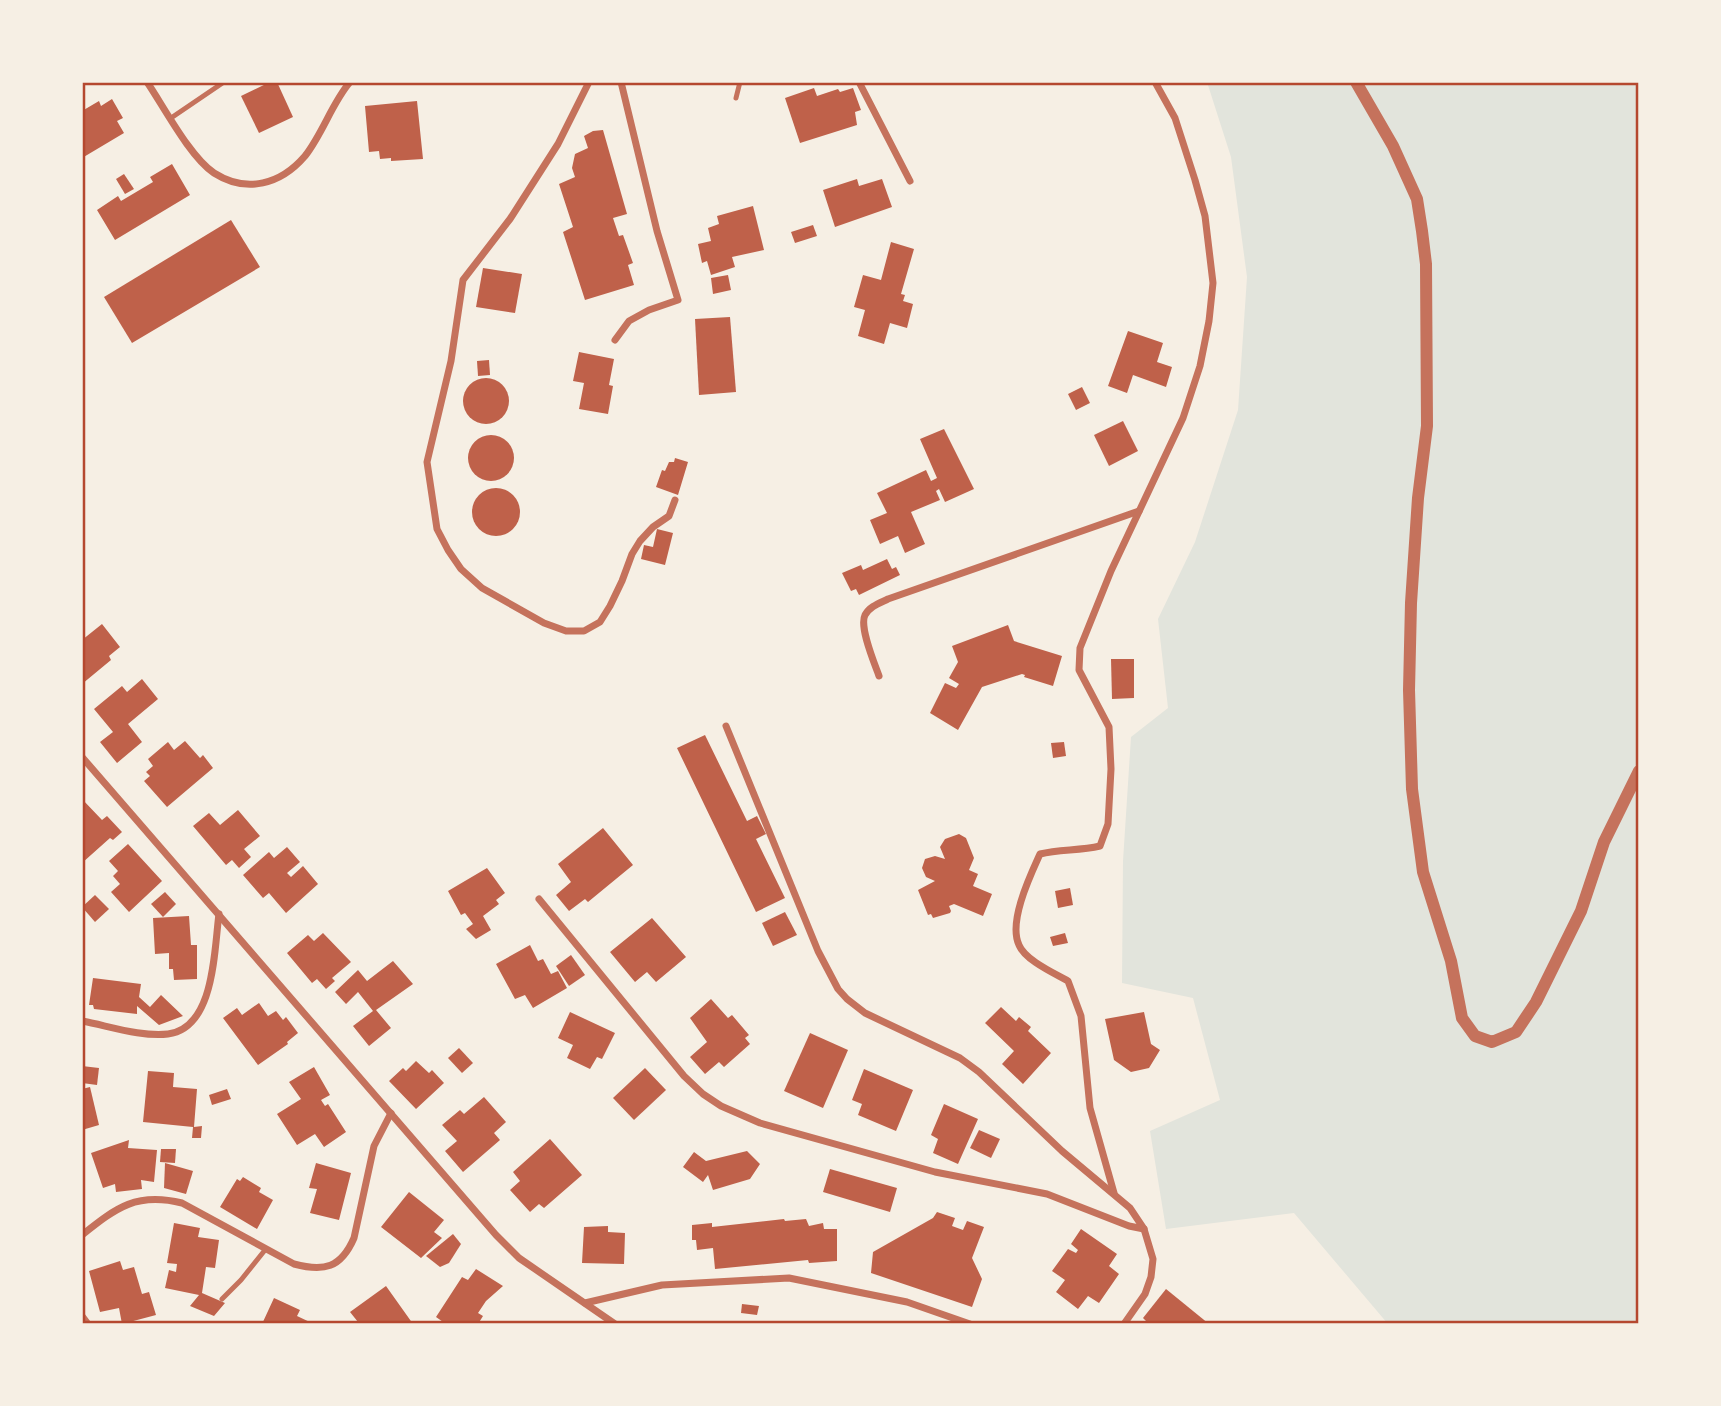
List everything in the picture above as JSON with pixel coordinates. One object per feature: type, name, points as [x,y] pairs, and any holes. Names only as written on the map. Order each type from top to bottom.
[{"type":"street","points":[[147,82],[190,148],[213,172],[235,183],[257,186],[273,181],[295,167],[304,157],[350,82]]},
{"type":"street","points":[[589,82],[558,144],[510,219],[463,280],[451,361],[427,462],[437,529],[461,569],[482,588],[544,623],[566,631],[584,631],[600,622],[610,606],[632,554],[653,527],[669,516],[675,500]]},
{"type":"street","points":[[615,340],[629,320],[678,300],[654,219],[621,82]]},
{"type":"street","points":[[859,82],[910,181]]},
{"type":"street","points":[[1114,1193],[1090,1108],[1081,1016],[1068,981],[1039,965],[1019,947],[1015,925],[1030,876],[1040,854],[1061,848],[1082,850],[1100,846],[1108,824],[1111,769],[1109,727],[1079,670],[1080,648],[1183,418],[1200,366],[1209,321],[1213,283],[1205,216],[1175,118],[1155,82]]},
{"type":"street","points":[[1356,82],[1393,146],[1417,199],[1422,231],[1426,264],[1427,426],[1418,498],[1411,603],[1409,690],[1412,789],[1423,872],[1451,961],[1462,1018],[1475,1036],[1492,1042],[1516,1032],[1536,1002],[1581,911],[1604,842],[1639,771]]},
{"type":"street","points":[[878,676],[863,624],[865,615],[872,607],[888,599],[1139,512]]},
{"type":"street","points":[[726,726],[818,951],[838,989],[865,1013],[960,1058],[979,1072],[1062,1151],[1130,1208],[1144,1229],[1153,1258],[1151,1277],[1145,1294],[1124,1324]]},
{"type":"street","points":[[82,757],[496,1235],[519,1258],[615,1324]]},
{"type":"street","points":[[539,899],[684,1076],[721,1106],[760,1123],[935,1172],[1047,1194],[1129,1226],[1144,1229]]},
{"type":"street","points":[[82,1021],[167,1034],[192,1024],[206,996],[219,914]]},
{"type":"street","points":[[82,1235],[128,1204],[146,1198],[163,1199],[192,1208],[294,1264],[314,1269],[326,1267],[348,1252],[354,1238],[374,1146],[391,1113]]},
{"type":"street","points":[[584,1303],[662,1285],[789,1278],[906,1302],[970,1324]]},
{"type":"street","points":[[82,1316],[88,1324]]},
{"type":"lane","points":[[171,118],[224,82]]},
{"type":"lane","points":[[736,98],[740,82]]},
{"type":"lane","points":[[222,1299],[265,1250]]},
{"type":"shaded area","points":[[1207,82],[1639,82],[1639,1324],[1388,1324],[1294,1213],[1166,1229],[1150,1131],[1220,1100],[1193,998],[1122,983],[1123,861],[1131,737],[1168,708],[1158,619],[1195,542],[1238,410],[1247,277],[1231,157]]},
{"type":"building","points":[[270,82],[277,82],[293,117],[259,133],[241,96]]},
{"type":"building","points":[[814,88],[817,96],[838,89],[840,92],[853,88],[861,110],[855,112],[857,125],[800,143],[785,98]]},
{"type":"building","points":[[112,99],[123,118],[117,121],[124,133],[82,158],[82,111],[99,101],[101,106]]},
{"type":"building","points":[[417,101],[423,159],[391,161],[391,158],[380,159],[379,151],[369,152],[365,106]]},
{"type":"building","points":[[603,130],[627,214],[613,218],[619,236],[623,235],[633,263],[628,265],[634,285],[585,300],[563,232],[573,227],[559,184],[575,177],[572,168],[575,154],[588,148],[584,136]]},
{"type":"building","points":[[172,164],[190,195],[115,240],[97,210],[118,196],[121,201],[153,182],[150,177]]},
{"type":"building","points":[[124,174],[134,189],[125,194],[116,179]]},
{"type":"building","points":[[857,179],[859,186],[882,179],[892,207],[835,227],[823,190]]},
{"type":"building","points":[[753,206],[764,250],[732,257],[735,267],[711,275],[707,261],[702,263],[698,244],[711,241],[708,228],[719,224],[717,216]]},
{"type":"building","points":[[231,220],[260,267],[132,343],[104,297]]},
{"type":"building","points":[[813,225],[817,236],[795,243],[791,232]]},
{"type":"building","points":[[891,242],[914,249],[901,294],[905,295],[903,301],[913,304],[907,328],[890,323],[884,344],[858,336],[865,310],[854,307],[863,275],[881,280]]},
{"type":"building","points":[[483,268],[522,274],[515,313],[476,307]]},
{"type":"building","points":[[728,275],[731,290],[713,294],[711,278]]},
{"type":"building","points":[[730,317],[736,392],[699,395],[695,319]]},
{"type":"building","points":[[1128,331],[1163,343],[1157,362],[1172,367],[1166,387],[1133,375],[1127,393],[1108,386]]},
{"type":"building","points":[[579,352],[614,359],[609,385],[613,386],[608,414],[579,409],[584,383],[573,381]]},
{"type":"building","points":[[489,360],[490,375],[478,376],[477,361]]},
{"type":"building","points":[[486,378],[502,385],[509,401],[502,417],[486,424],[470,417],[463,401],[470,385]]},
{"type":"building","points":[[1082,387],[1090,403],[1076,410],[1068,394]]},
{"type":"building","points":[[1123,421],[1138,451],[1109,466],[1094,435]]},
{"type":"building","points":[[944,429],[974,489],[945,502],[939,489],[936,491],[940,500],[911,512],[925,544],[905,553],[898,536],[880,544],[870,520],[887,513],[877,493],[926,470],[931,481],[937,478],[920,439]]},
{"type":"building","points":[[491,435],[507,442],[514,458],[507,474],[491,481],[475,474],[468,458],[475,442]]},
{"type":"building","points":[[675,458],[688,462],[678,495],[656,487],[662,470],[665,471],[669,462],[674,462]]},
{"type":"building","points":[[496,488],[513,495],[520,512],[513,529],[496,536],[479,529],[472,512],[479,495]]},
{"type":"building","points":[[657,529],[673,533],[665,565],[641,559],[644,545],[653,547]]},
{"type":"building","points":[[887,559],[892,569],[896,567],[900,575],[859,595],[856,589],[851,591],[842,573],[861,565],[863,570]]},
{"type":"building","points":[[102,624],[120,647],[109,656],[111,660],[82,684],[82,640]]},
{"type":"building","points":[[1008,625],[1014,641],[1062,656],[1053,686],[1022,674],[982,687],[958,730],[930,713],[945,683],[956,688],[959,684],[949,678],[958,662],[952,646]]},
{"type":"building","points":[[1111,659],[1134,659],[1134,698],[1112,699]]},
{"type":"building","points":[[142,679],[158,699],[128,724],[142,742],[117,763],[100,742],[113,732],[94,709],[122,686],[127,692]]},
{"type":"building","points":[[705,735],[747,821],[757,816],[766,834],[756,839],[785,898],[756,912],[677,748]]},
{"type":"building","points":[[185,741],[200,758],[203,755],[213,768],[167,807],[144,781],[150,776],[146,772],[153,766],[148,759],[168,742],[174,750]]},
{"type":"building","points":[[1064,742],[1066,756],[1053,758],[1051,743]]},
{"type":"building","points":[[82,799],[102,820],[107,816],[122,832],[113,840],[110,838],[82,863]]},
{"type":"building","points":[[238,810],[260,836],[244,849],[251,857],[239,868],[232,860],[226,865],[193,826],[209,813],[220,825]]},
{"type":"building","points":[[603,828],[633,865],[588,902],[585,899],[569,911],[556,895],[571,882],[558,864]]},
{"type":"building","points":[[959,834],[966,838],[974,858],[969,870],[978,874],[973,886],[992,894],[983,916],[954,904],[949,906],[950,913],[933,918],[931,914],[928,915],[918,890],[935,881],[926,877],[922,868],[925,859],[935,856],[945,859],[940,847],[945,839]]},
{"type":"building","points":[[128,844],[162,881],[129,912],[111,892],[120,884],[113,876],[118,871],[109,861]]},
{"type":"building","points":[[287,847],[300,862],[287,873],[291,877],[303,866],[318,884],[286,913],[269,893],[263,898],[243,875],[269,852],[274,858]]},
{"type":"building","points":[[487,868],[505,893],[496,900],[499,904],[483,916],[491,930],[476,939],[466,929],[473,924],[465,913],[461,915],[448,891]]},
{"type":"building","points":[[1070,888],[1073,905],[1058,908],[1055,891]]},
{"type":"building","points":[[165,892],[176,904],[163,917],[151,904]]},
{"type":"building","points":[[95,895],[109,909],[95,922],[82,907]]},
{"type":"building","points":[[785,912],[797,935],[773,946],[762,923]]},
{"type":"building","points":[[189,916],[191,945],[197,945],[197,979],[174,980],[173,969],[169,969],[169,953],[155,954],[153,918]]},
{"type":"building","points":[[652,918],[686,957],[656,982],[647,972],[635,982],[610,952]]},
{"type":"building","points":[[323,933],[351,962],[332,978],[335,981],[326,989],[317,979],[312,983],[287,953],[308,935],[314,941]]},
{"type":"building","points":[[1065,933],[1068,943],[1053,946],[1050,937]]},
{"type":"building","points":[[530,945],[538,961],[543,959],[551,974],[558,971],[567,988],[533,1008],[525,995],[515,999],[496,964]]},
{"type":"building","points":[[571,955],[585,975],[569,986],[556,966]]},
{"type":"building","points":[[393,961],[413,984],[376,1010],[391,1028],[369,1046],[353,1026],[373,1011],[358,992],[346,1004],[335,992],[358,970],[367,981]]},
{"type":"building","points":[[93,978],[141,984],[139,997],[150,1007],[161,995],[183,1016],[159,1025],[137,1006],[137,1014],[94,1009],[93,1005],[89,1005]]},
{"type":"building","points":[[711,999],[728,1018],[732,1015],[749,1035],[745,1038],[750,1044],[724,1067],[719,1062],[705,1074],[690,1057],[707,1042],[690,1018]]},
{"type":"building","points":[[259,1003],[268,1016],[276,1011],[283,1020],[286,1017],[298,1033],[288,1044],[258,1065],[223,1018],[237,1008],[242,1015]]},
{"type":"building","points":[[1001,1007],[1016,1021],[1019,1017],[1031,1027],[1028,1031],[1051,1053],[1023,1084],[1002,1064],[1014,1051],[985,1023]]},
{"type":"building","points":[[570,1012],[615,1033],[602,1059],[597,1057],[590,1069],[567,1058],[573,1045],[558,1038]]},
{"type":"building","points":[[1144,1012],[1151,1044],[1160,1050],[1149,1068],[1131,1072],[1114,1060],[1105,1019]]},
{"type":"building","points":[[810,1033],[848,1050],[823,1108],[784,1091]]},
{"type":"building","points":[[459,1048],[473,1063],[462,1073],[448,1058]]},
{"type":"building","points":[[416,1061],[429,1073],[432,1070],[444,1083],[416,1109],[389,1081],[403,1068],[406,1071]]},
{"type":"building","points":[[82,1066],[99,1068],[97,1085],[82,1083]]},
{"type":"building","points":[[314,1067],[330,1095],[321,1100],[325,1106],[328,1104],[346,1132],[324,1147],[315,1134],[297,1145],[277,1114],[301,1099],[289,1082]]},
{"type":"building","points":[[645,1068],[666,1090],[634,1120],[613,1098]]},
{"type":"building","points":[[864,1069],[913,1090],[896,1131],[858,1115],[862,1104],[852,1100]]},
{"type":"building","points":[[148,1071],[174,1073],[173,1087],[197,1089],[194,1127],[202,1126],[201,1138],[192,1138],[193,1127],[143,1122]]},
{"type":"building","points":[[90,1087],[99,1125],[82,1130],[82,1089]]},
{"type":"building","points":[[227,1089],[231,1099],[212,1105],[209,1095]]},
{"type":"building","points":[[484,1097],[506,1122],[494,1133],[500,1140],[463,1172],[445,1151],[457,1141],[442,1125],[460,1110],[464,1114]]},
{"type":"building","points":[[944,1104],[978,1119],[958,1164],[933,1153],[938,1139],[931,1135]]},
{"type":"building","points":[[979,1130],[1000,1139],[991,1158],[970,1148]]},
{"type":"building","points":[[550,1139],[582,1175],[544,1208],[539,1204],[530,1212],[510,1190],[520,1181],[513,1172]]},
{"type":"building","points":[[129,1140],[128,1148],[157,1150],[154,1182],[141,1180],[142,1189],[116,1192],[115,1184],[103,1188],[91,1153]]},
{"type":"building","points":[[161,1149],[176,1149],[175,1163],[160,1162]]},
{"type":"building","points":[[747,1151],[760,1164],[750,1179],[713,1190],[708,1175],[703,1182],[683,1167],[694,1152],[706,1161]]},
{"type":"building","points":[[165,1163],[193,1171],[186,1194],[164,1188]]},
{"type":"building","points":[[316,1163],[351,1173],[339,1220],[310,1213],[317,1189],[309,1188]]},
{"type":"building","points":[[830,1169],[897,1188],[890,1212],[823,1192]]},
{"type":"building","points":[[243,1177],[261,1188],[259,1192],[273,1200],[257,1229],[220,1207],[237,1179],[240,1181]]},
{"type":"building","points":[[409,1192],[444,1220],[434,1232],[442,1238],[421,1258],[381,1227]]},
{"type":"building","points":[[937,1212],[955,1218],[952,1226],[963,1230],[967,1221],[984,1227],[972,1258],[982,1279],[972,1307],[871,1273],[873,1252],[933,1218]]},
{"type":"building","points":[[806,1219],[809,1226],[823,1223],[824,1229],[837,1229],[837,1261],[809,1263],[808,1260],[715,1269],[713,1248],[697,1250],[696,1240],[692,1240],[692,1225],[712,1223],[712,1227]]},
{"type":"building","points":[[174,1223],[200,1228],[198,1237],[219,1240],[215,1268],[206,1267],[202,1293],[225,1303],[214,1316],[190,1306],[199,1295],[165,1288],[169,1270],[176,1272],[177,1264],[167,1263]]},
{"type":"building","points":[[608,1226],[608,1232],[625,1233],[624,1264],[582,1263],[584,1227]]},
{"type":"building","points":[[1081,1229],[1117,1254],[1109,1266],[1119,1274],[1099,1303],[1088,1296],[1078,1309],[1056,1292],[1065,1280],[1052,1271],[1068,1249],[1076,1253],[1078,1250],[1071,1244]]},
{"type":"building","points":[[453,1234],[461,1244],[449,1263],[440,1267],[426,1256]]},
{"type":"building","points":[[120,1261],[123,1270],[134,1267],[142,1294],[149,1292],[156,1315],[122,1324],[119,1308],[100,1312],[89,1271]]},
{"type":"building","points":[[476,1269],[503,1286],[486,1301],[478,1313],[483,1316],[478,1324],[446,1324],[436,1317],[462,1277],[468,1280]]},
{"type":"building","points":[[386,1286],[413,1324],[355,1324],[358,1322],[350,1312]]},
{"type":"building","points":[[1166,1289],[1209,1324],[1149,1324],[1143,1318]]},
{"type":"building","points":[[274,1298],[300,1310],[297,1316],[314,1324],[262,1324]]},
{"type":"building","points":[[742,1304],[759,1306],[757,1315],[741,1313]]}]
